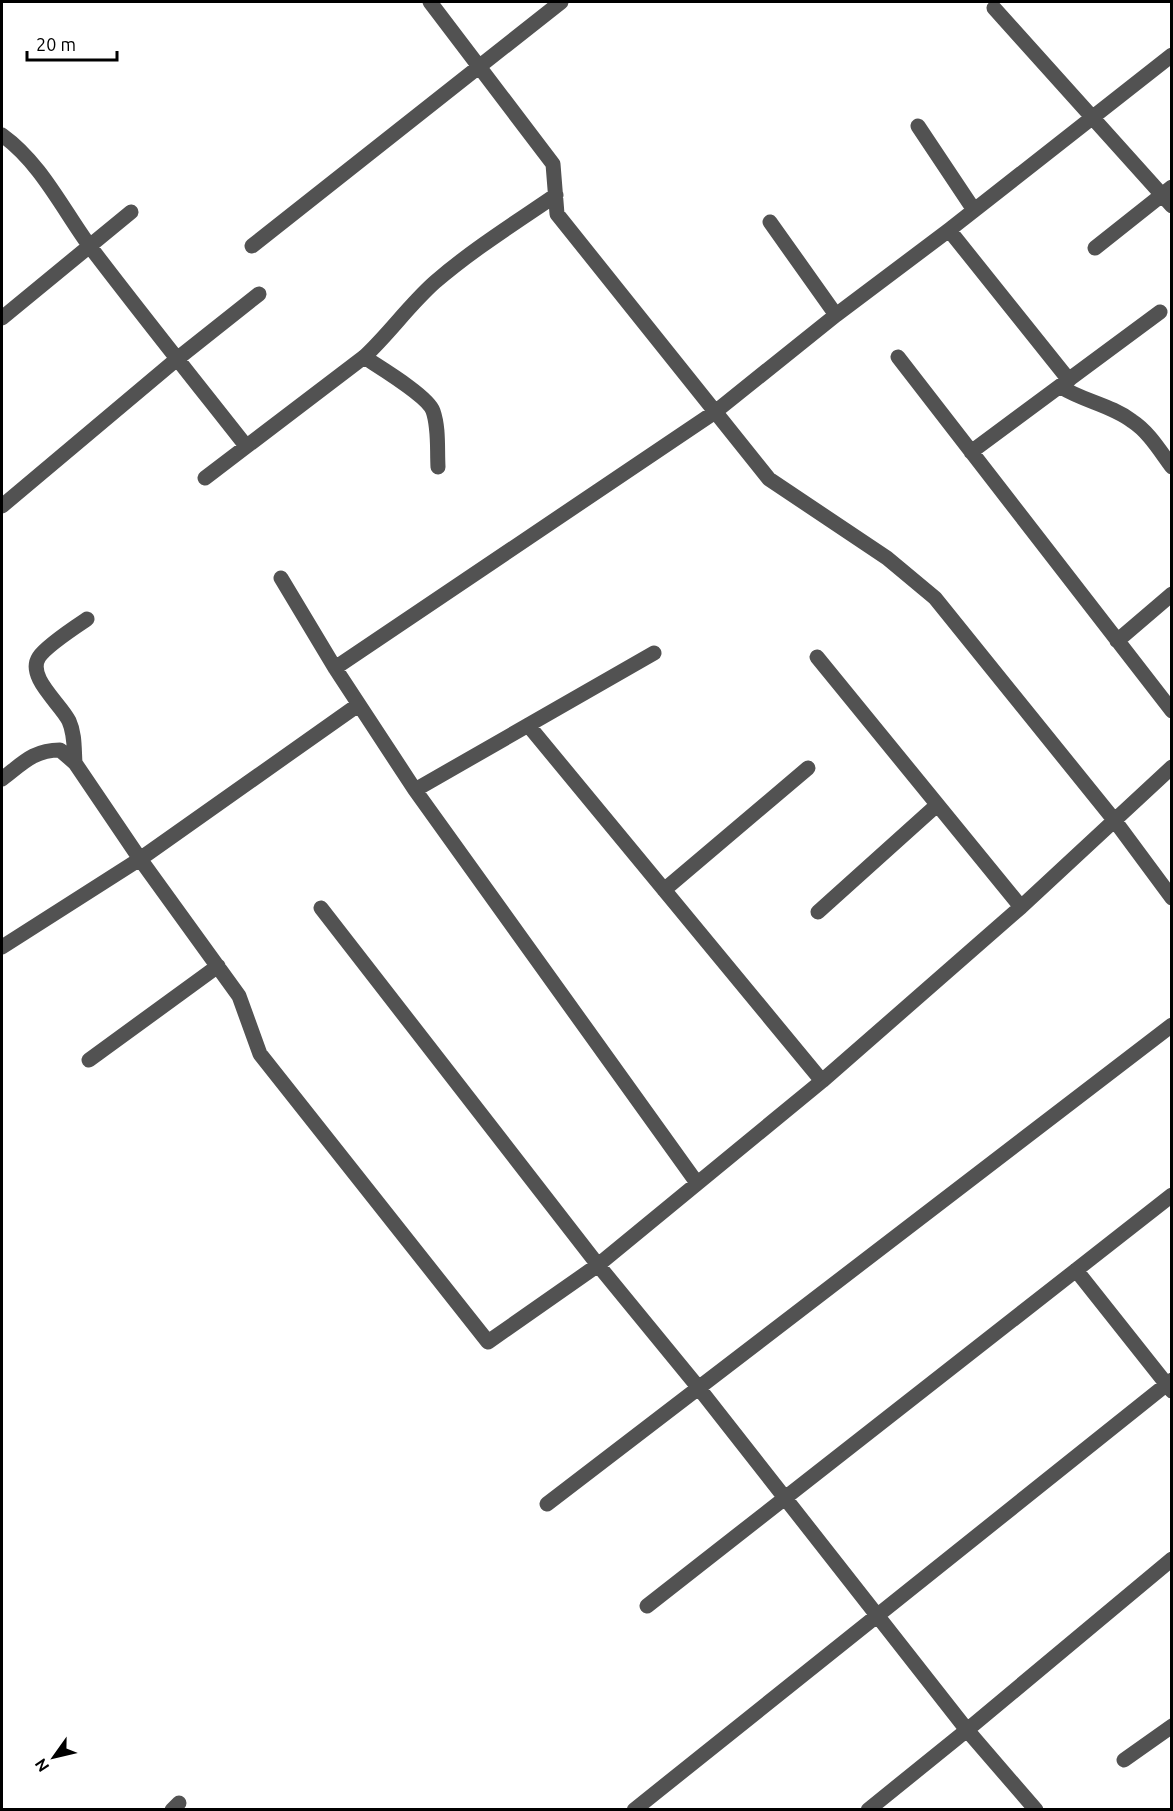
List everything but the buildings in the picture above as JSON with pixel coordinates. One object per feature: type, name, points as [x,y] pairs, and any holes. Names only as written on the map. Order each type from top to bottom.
[{"type":"street","points":[[430,2],[553,164],[557,214],[769,479],[887,558],[935,598],[1115,821],[1172,898]]},
{"type":"street","points":[[252,246],[561,2]]},
{"type":"street","points":[[994,8],[1092,117],[1168,196],[1095,248]]},
{"type":"street","points":[[334,668],[715,412],[836,315],[949,230],[1172,55]]},
{"type":"street","points":[[918,126],[974,210]]},
{"type":"street","points":[[2,135],[31,161],[90,246],[246,446]]},
{"type":"street","points":[[205,478],[364,357],[420,295],[442,276],[556,195]]},
{"type":"street","points":[[2,318],[131,212]]},
{"type":"street","points":[[770,222],[836,315]]},
{"type":"street","points":[[949,230],[1072,394],[1116,411],[1134,421],[1172,467]]},
{"type":"street","points":[[2,504],[259,294]]},
{"type":"street","points":[[971,452],[1160,312]]},
{"type":"street","points":[[364,357],[422,397],[433,408],[438,467]]},
{"type":"street","points":[[898,357],[1172,711]]},
{"type":"street","points":[[281,578],[334,668],[415,790],[697,1183]]},
{"type":"street","points":[[1117,641],[1172,594]]},
{"type":"street","points":[[75,763],[74,735],[69,720],[37,677],[35,665],[40,655],[87,619]]},
{"type":"street","points":[[415,790],[654,653]]},
{"type":"street","points":[[817,657],[1021,907]]},
{"type":"street","points":[[2,947],[140,859],[358,705]]},
{"type":"street","points":[[528,725],[822,1081]]},
{"type":"street","points":[[2,779],[34,755],[45,750],[60,750],[75,763],[140,859],[239,996],[260,1054],[488,1342],[598,1266],[822,1081],[1021,907],[1172,767]]},
{"type":"street","points":[[664,890],[808,768]]},
{"type":"street","points":[[818,912],[937,805]]},
{"type":"street","points":[[321,908],[598,1266],[698,1387],[967,1730],[1036,1809]]},
{"type":"street","points":[[89,1060],[218,966]]},
{"type":"street","points":[[547,1504],[1172,1025]]},
{"type":"street","points":[[647,1606],[1172,1195]]},
{"type":"street","points":[[634,1809],[1170,1385],[1076,1270]]},
{"type":"street","points":[[868,1809],[967,1730],[1172,1559]]},
{"type":"street","points":[[1124,1760],[1172,1726]]}]
